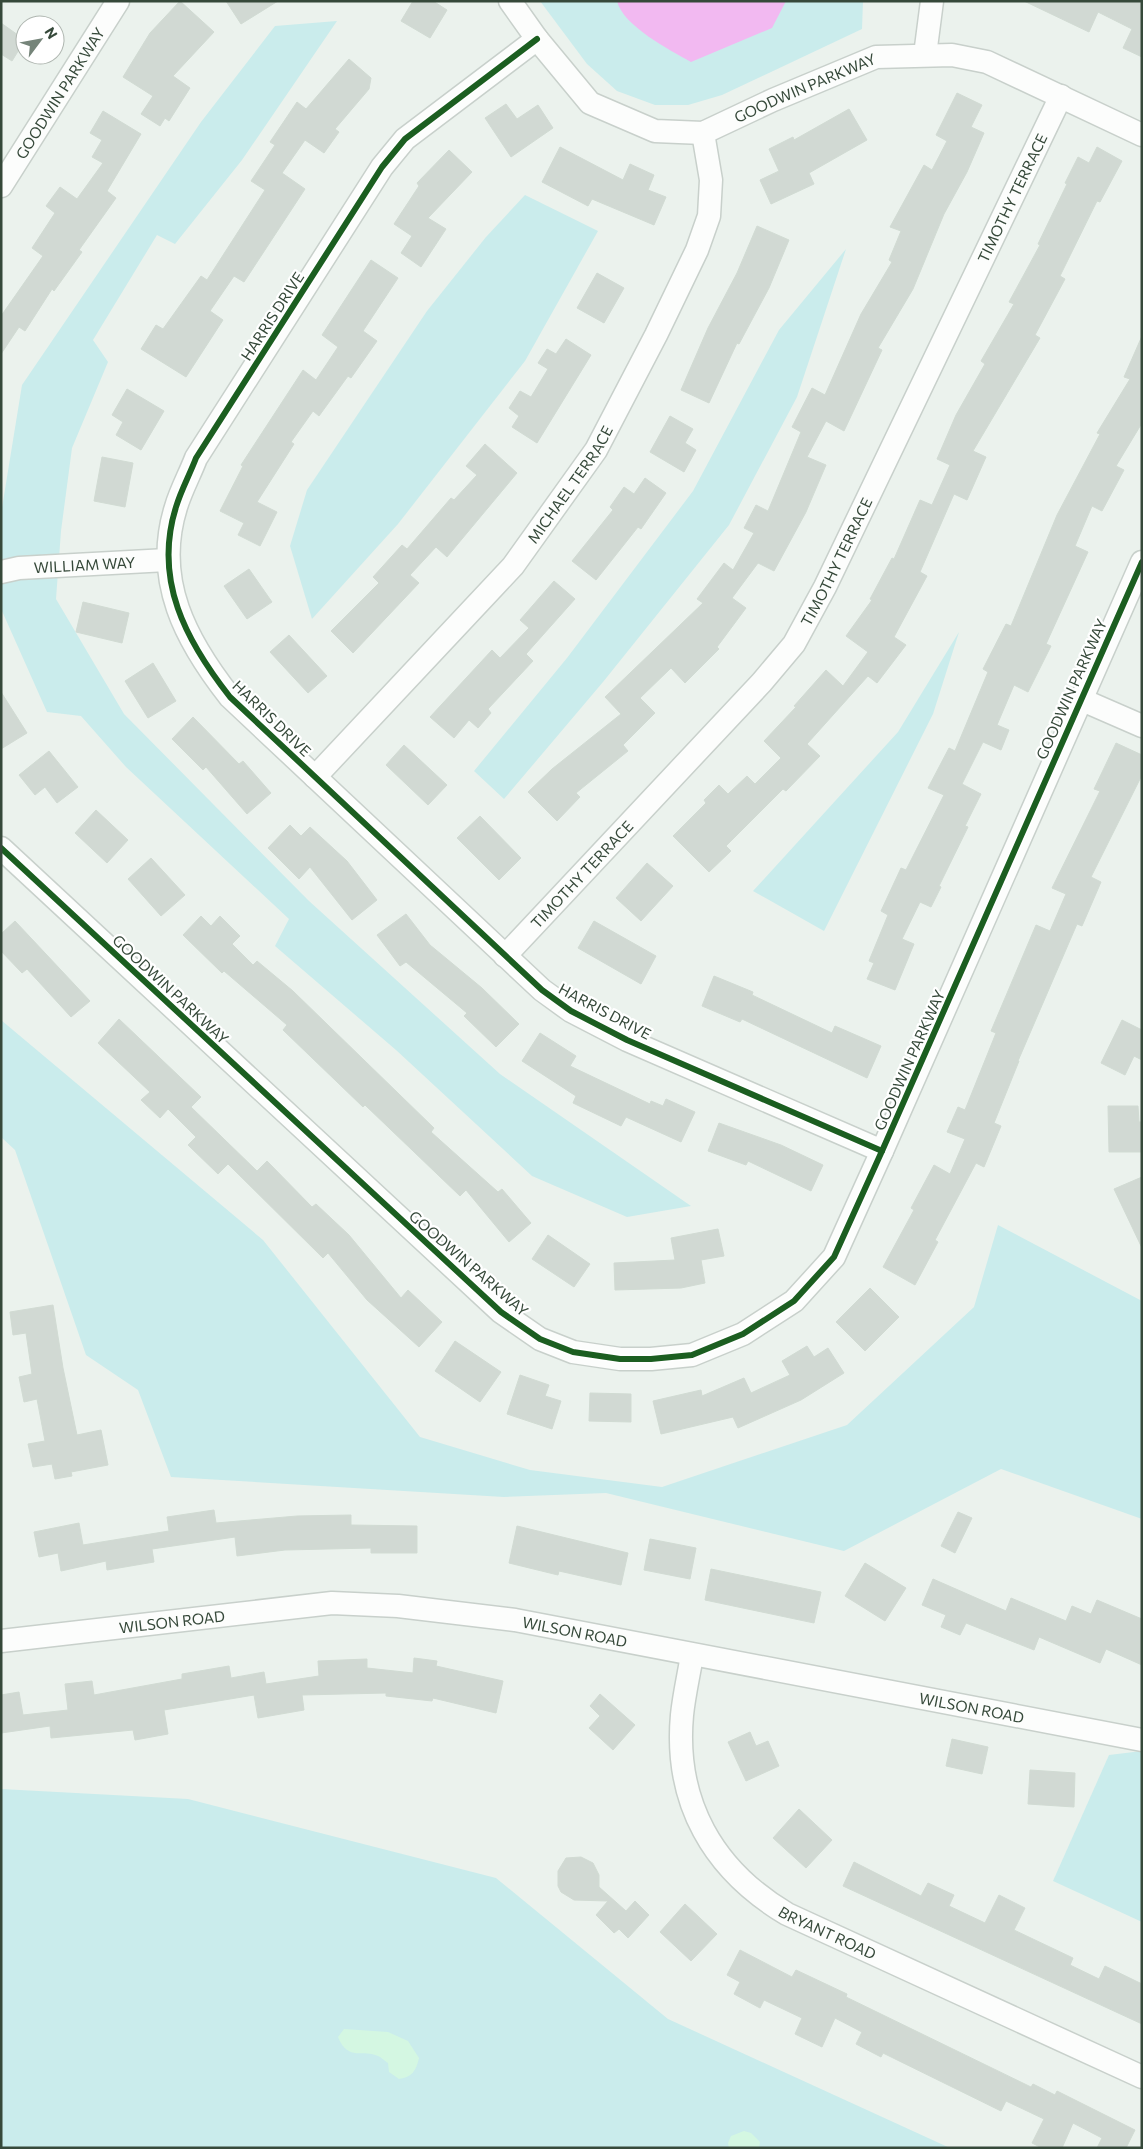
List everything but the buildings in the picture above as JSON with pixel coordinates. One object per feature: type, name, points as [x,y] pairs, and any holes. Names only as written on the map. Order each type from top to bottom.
[{"type":"street","name":"GOODWIN PARKWAY","points":[[1,186],[118,1]]},
{"type":"street","name":"GOODWIN PARKWAY","points":[[510,1],[536,39],[590,103],[655,131],[703,132],[773,100],[876,58],[952,55],[987,62],[1142,134]]},
{"type":"street","points":[[925,55],[932,1]]},
{"type":"street","name":"HARRIS DRIVE","points":[[536,39],[405,139],[382,167],[196,458],[176,508],[167,560],[179,616],[204,663],[230,697],[542,990],[572,1011],[611,1031],[882,1151]]},
{"type":"street","name":"TIMOTHY TERRACE","points":[[505,956],[762,682],[794,644],[826,587],[1061,96]]},
{"type":"street","name":"MICHAEL TERRACE","points":[[315,777],[513,566],[596,450],[656,335],[697,250],[710,216],[711,180],[703,132]]},
{"type":"street","name":"WILLIAM WAY","points":[[1,572],[19,568],[167,560]]},
{"type":"street","name":"GOODWIN PARKWAY","points":[[1,848],[501,1312],[540,1340],[574,1352],[620,1359],[651,1359],[692,1355],[743,1334],[794,1302],[834,1257],[1142,562]]},
{"type":"street","points":[[1080,700],[1142,726]]},
{"type":"street","name":"WILSON ROAD","points":[[2,1635],[332,1603],[398,1606],[515,1620],[1142,1740]]},
{"type":"street","name":"BRYANT ROAD","points":[[692,1654],[682,1716],[684,1774],[689,1797],[706,1837],[744,1884],[764,1901],[787,1914],[1142,2077]]},
{"type":"shaded area","points":[[540,1],[863,1],[862,29],[722,95],[688,105],[655,105],[617,91],[587,64]]},
{"type":"shaded area","points":[[617,1],[786,1],[772,28],[691,62],[660,44],[638,28],[621,10]]},
{"type":"shaded area","points":[[337,21],[242,160],[175,244],[157,235],[93,340],[108,362],[72,448],[61,531],[56,599],[124,714],[309,901],[500,1074],[691,1206],[627,1217],[532,1176],[396,1050],[275,946],[289,919],[126,767],[81,716],[47,712],[2,611],[1,514],[22,385],[201,122],[275,26]]},
{"type":"shaded area","points":[[525,195],[598,231],[525,361],[398,524],[312,619],[290,546],[307,490],[427,311],[486,237]]},
{"type":"shaded area","points":[[846,249],[797,397],[729,525],[603,682],[504,799],[474,771],[567,658],[693,491],[779,330]]},
{"type":"shaded area","points":[[959,632],[933,714],[824,931],[753,891],[898,732]]},
{"type":"shaded area","points":[[1,1020],[263,1240],[420,1437],[530,1470],[662,1487],[847,1425],[974,1307],[998,1225],[1142,1301],[1142,1519],[1001,1469],[844,1551],[606,1493],[504,1497],[171,1477],[138,1390],[86,1355],[15,1150],[1,1137]]},
{"type":"shaded area","points":[[1142,1751],[1142,1922],[1053,1881],[1109,1755]]},
{"type":"shaded area","points":[[1,1789],[188,1799],[496,1878],[668,2019],[950,2148],[1,2148]]},
{"type":"sand","points":[[344,2029],[388,2032],[408,2041],[419,2058],[415,2070],[407,2077],[399,2079],[389,2072],[388,2063],[379,2057],[373,2054],[356,2053],[346,2050],[338,2037]]},
{"type":"sand","points":[[744,2131],[751,2133],[760,2142],[759,2148],[729,2148],[728,2143],[731,2136]]},
{"type":"cycle path","points":[[537,39],[405,139],[382,167],[196,458],[178,501],[170,534],[169,560],[171,584],[178,608],[200,654],[230,697],[542,990],[571,1011],[627,1040],[882,1151]]},
{"type":"cycle path","points":[[1,848],[501,1312],[540,1339],[573,1352],[620,1359],[651,1359],[692,1355],[743,1334],[794,1301],[834,1257],[1142,562]]}]
